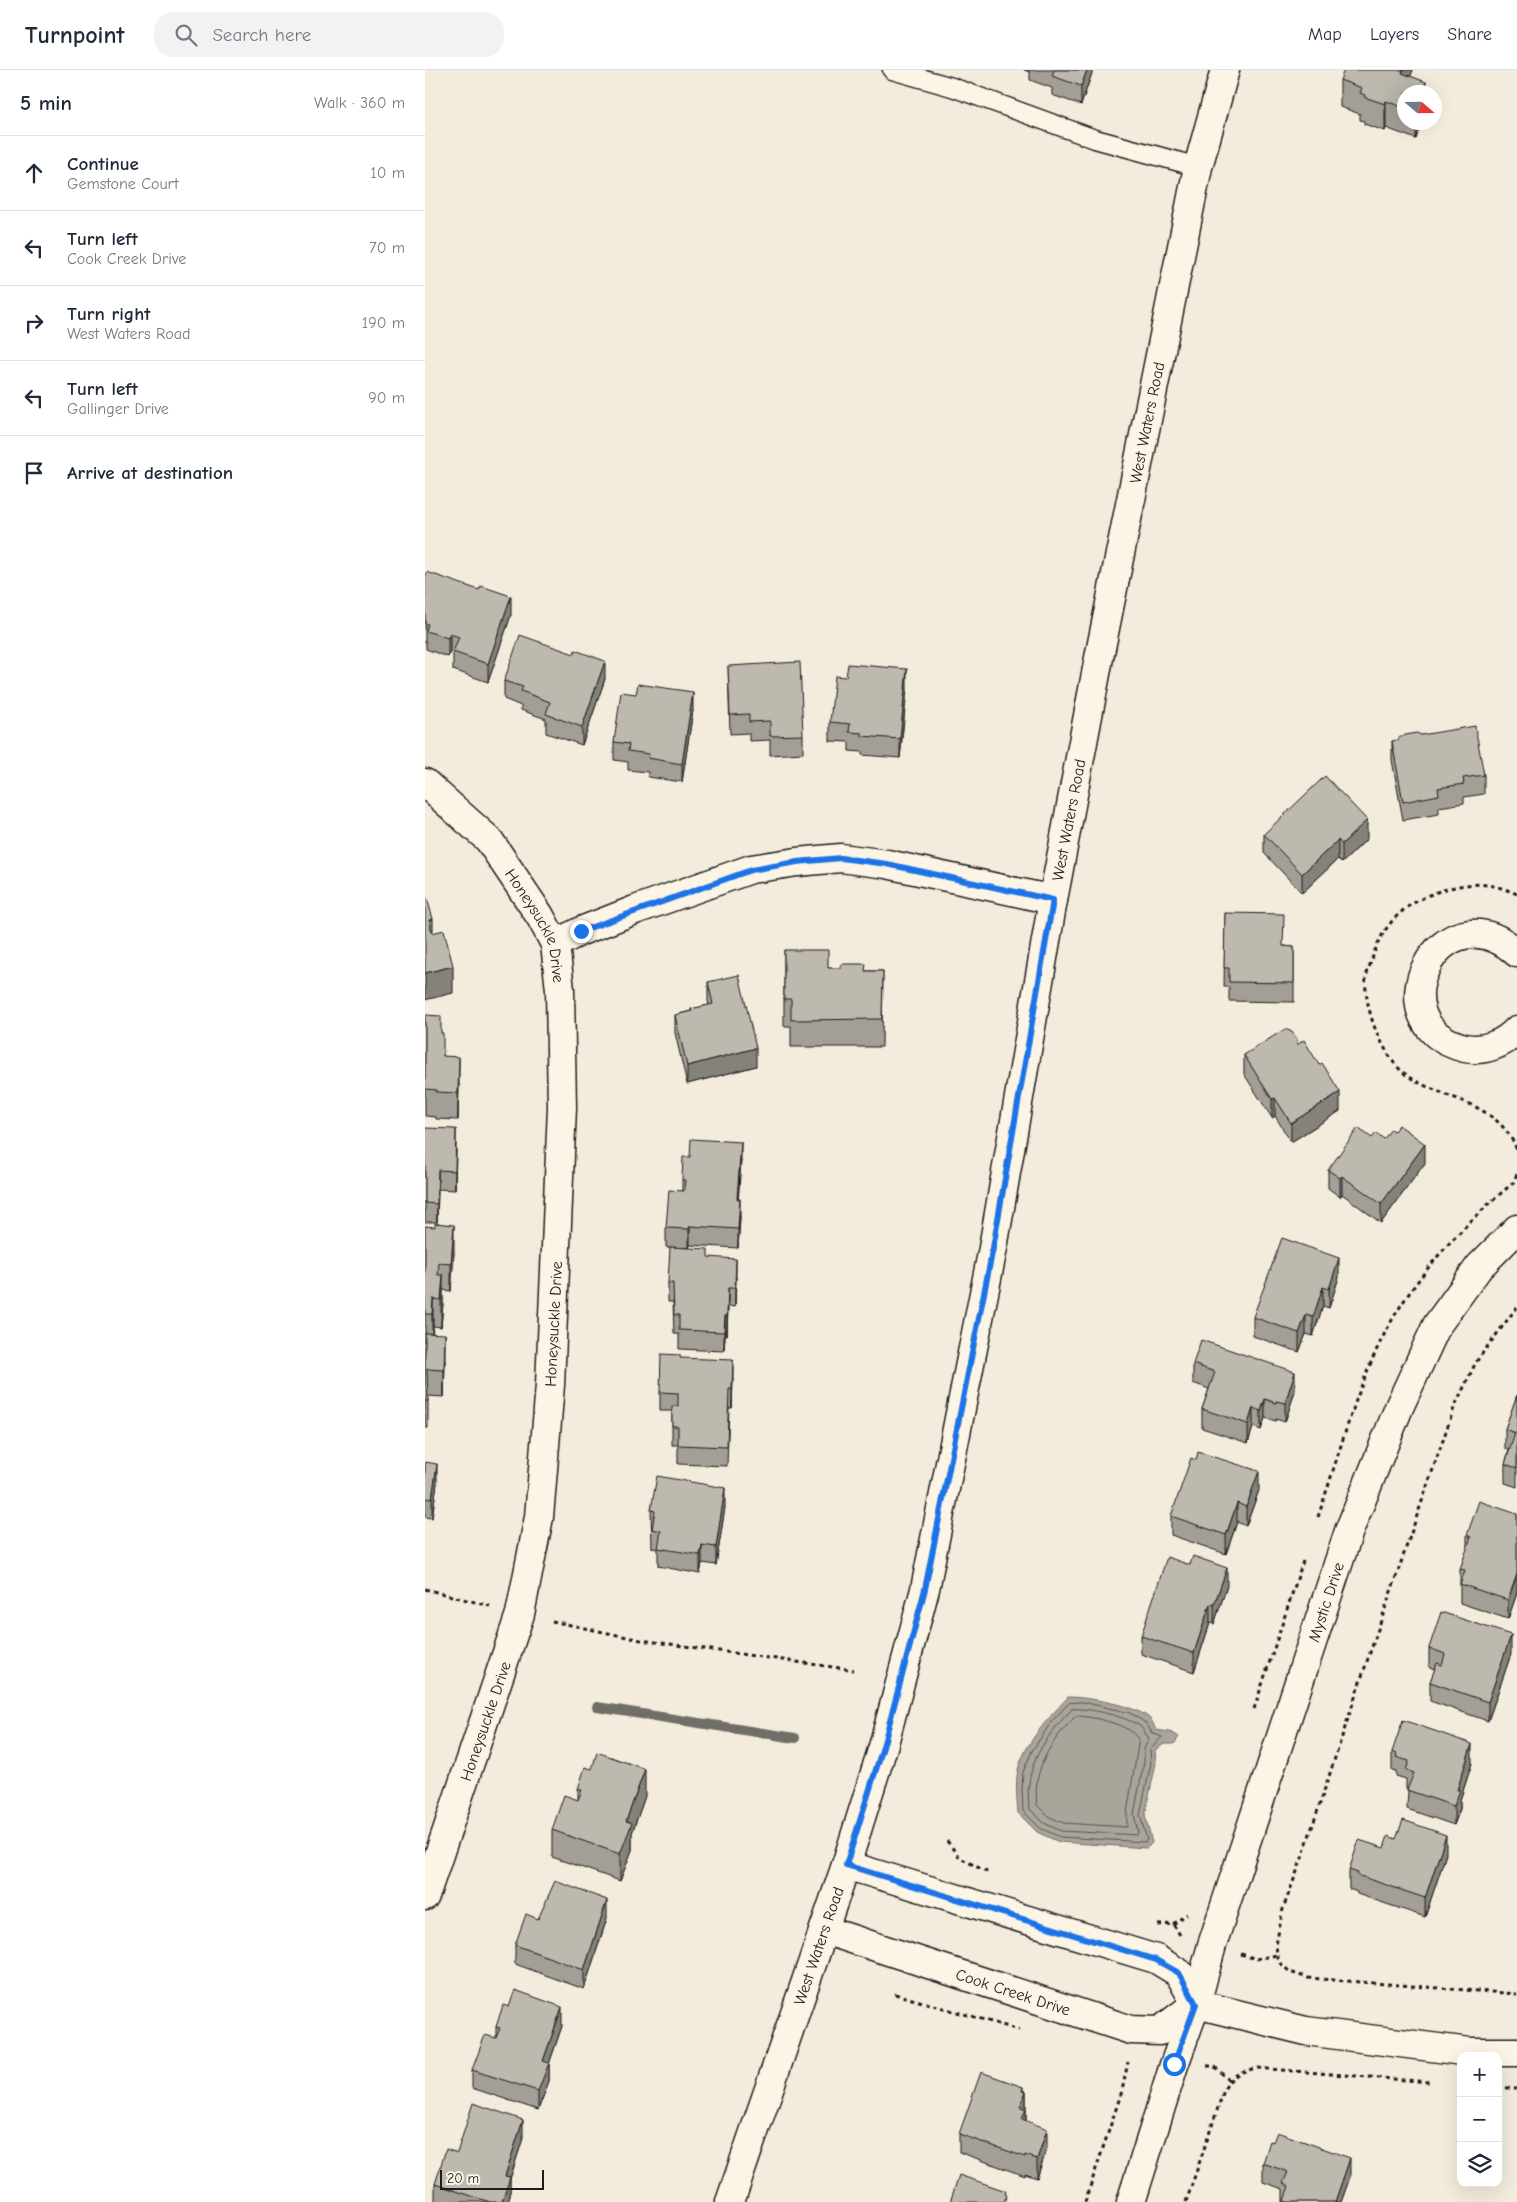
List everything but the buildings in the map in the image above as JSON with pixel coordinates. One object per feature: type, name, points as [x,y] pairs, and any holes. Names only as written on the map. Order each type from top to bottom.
[{"type":"street","name":"West Waters Road","points":[[730,2202],[846,1865],[883,1747],[925,1589],[993,1248],[1053,900],[1098,663],[1198,167],[1225,70]]},
{"type":"street","name":"Honeysuckle Drive","points":[[425,783],[489,840],[540,916],[555,944],[560,990],[562,1108],[550,1385],[539,1517],[520,1614],[425,1896]]},
{"type":"street","points":[[555,944],[581,931],[635,910],[751,870],[797,862],[841,858],[887,864],[1053,900]]},
{"type":"street","points":[[1515,1039],[1493,1046],[1473,1049],[1454,1045],[1437,1034],[1425,1018],[1419,1000],[1420,980],[1427,962],[1440,947],[1456,938],[1474,934],[1491,937],[1508,944],[1517,953]]},
{"type":"street","name":"Mystic Drive","points":[[1131,2202],[1174,2064],[1196,2004],[1212,1945],[1349,1531],[1400,1405],[1437,1326],[1479,1267],[1517,1229]]},
{"type":"street","points":[[846,1865],[1156,1960],[1179,1973],[1196,2004],[1306,2031],[1470,2052],[1517,2052]]},
{"type":"street","name":"Cook Creek Drive","points":[[824,1930],[1131,2030],[1160,2031],[1196,2004]]},
{"type":"lane","points":[[892,70],[952,87],[1095,139],[1198,167]]},
{"type":"path","points":[[1517,1307],[1476,1362],[1454,1408],[1302,1858],[1283,1909],[1276,1945],[1280,1963],[1290,1972],[1308,1978],[1517,1994]]},
{"type":"path","points":[[425,1589],[495,1608]]},
{"type":"path","points":[[545,1620],[641,1640],[855,1670]]},
{"type":"path","points":[[895,1994],[1024,2031]]},
{"type":"path","points":[[1085,2202],[1122,2091],[1128,2063],[1119,2060]]},
{"type":"path","points":[[1186,2202],[1224,2090],[1229,2080],[1241,2071],[1257,2068],[1433,2082]]},
{"type":"path","points":[[1502,2087],[1517,2088]]},
{"type":"water","points":[[1068,1697],[1087,1698],[1123,1706],[1143,1714],[1151,1720],[1156,1730],[1170,1732],[1179,1737],[1174,1744],[1164,1744],[1155,1750],[1156,1763],[1145,1815],[1152,1843],[1147,1848],[1059,1842],[1037,1832],[1018,1813],[1017,1781],[1021,1760],[1032,1740]]},
{"type":"waterway","points":[[597,1707],[795,1738]]},
{"type":"route","points":[[581,931],[635,910],[751,870],[797,862],[841,858],[887,864],[1053,900],[993,1248],[925,1589],[883,1747],[846,1865],[1156,1960],[1179,1973],[1196,2004],[1174,2064]]}]
